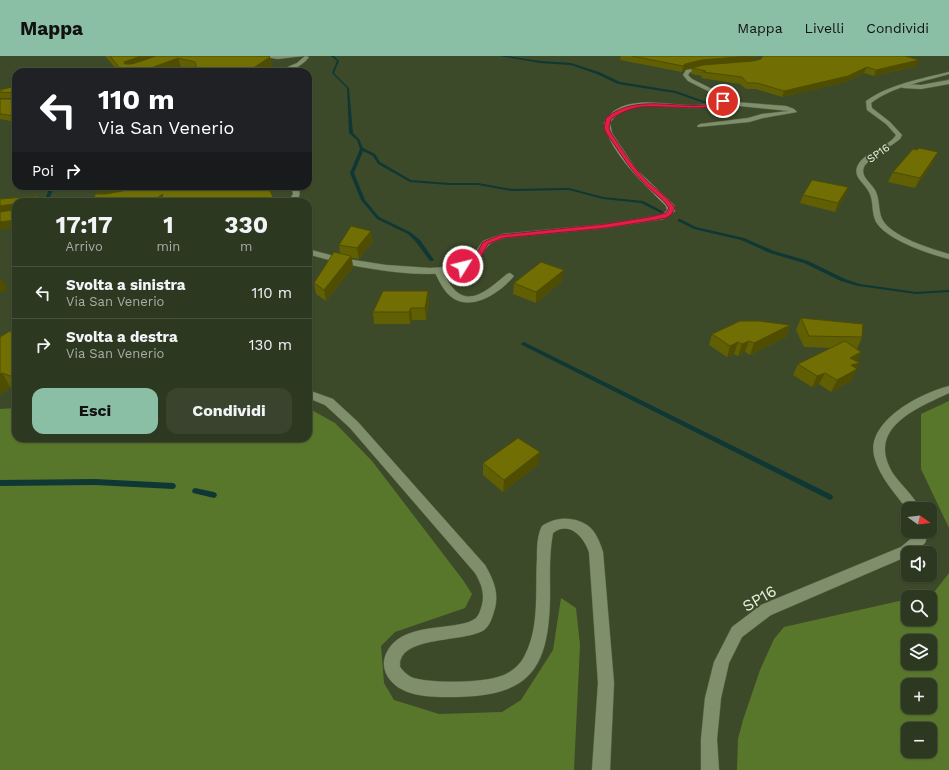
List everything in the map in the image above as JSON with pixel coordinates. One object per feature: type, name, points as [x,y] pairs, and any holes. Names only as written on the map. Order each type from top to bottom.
[{"type":"street","points":[[260,56],[278,58],[300,56]]},
{"type":"street","points":[[288,68],[305,61],[307,56]]},
{"type":"street","points":[[714,67],[692,69],[686,72],[685,75],[690,80],[720,95],[723,98],[722,102]]},
{"type":"street","name":"SP16","points":[[949,73],[903,86],[879,95],[868,102],[867,104],[869,109],[888,123],[899,135],[898,138],[862,163],[859,169],[859,174],[871,189],[875,198],[877,215],[885,227],[904,238],[949,257]]},
{"type":"street","points":[[903,86],[921,87],[949,82]]},
{"type":"street","points":[[312,252],[342,260],[378,266],[406,270],[438,271],[454,269],[468,264],[479,256],[486,243],[502,236],[614,225],[664,217],[669,214],[672,208],[667,200],[645,182],[634,170],[609,133],[607,128],[609,118],[619,112],[638,106],[707,106],[722,102],[786,108],[794,112],[762,116],[749,120],[700,126]]},
{"type":"street","points":[[438,271],[449,291],[458,297],[472,300],[480,299],[510,276]]},
{"type":"street","points":[[909,502],[888,474],[880,456],[878,445],[884,431],[892,420],[903,411],[949,389]]},
{"type":"street","points":[[312,396],[329,402],[354,425],[480,569],[489,583],[492,598],[487,614],[479,625],[462,632],[410,640],[397,648],[392,658],[392,670],[400,680],[424,689],[479,689],[506,683],[522,672],[534,654],[542,623],[544,548],[547,530],[556,524],[570,524],[584,529],[592,540],[596,552],[606,683],[601,770]]},
{"type":"street","name":"SP16","points":[[710,770],[709,739],[713,698],[722,662],[737,632],[766,610],[906,551],[920,538]]},
{"type":"green space","points":[[949,401],[949,528],[921,469],[921,414]]},
{"type":"green space","points":[[12,408],[12,442],[312,442],[312,410],[335,423],[372,461],[463,580],[472,594],[465,608],[395,632],[381,646],[384,683],[394,700],[439,714],[502,712],[521,700],[553,650],[561,598],[576,608],[580,645],[574,770],[0,770],[0,409]]},
{"type":"green space","points":[[949,573],[949,770],[737,770],[738,739],[743,720],[760,670],[774,639],[784,627],[901,601],[901,626],[937,626],[937,590],[936,590]]},
{"type":"building","points":[[110,56],[141,56],[124,62],[125,64],[132,64],[156,56],[270,57],[253,68],[197,68],[195,62],[178,58],[151,68],[120,68]]},
{"type":"building","points":[[632,56],[748,56],[702,60],[685,64],[683,66]]},
{"type":"building","points":[[763,56],[905,56],[919,60],[876,70],[867,67],[848,76],[784,91],[757,83],[747,83],[742,77],[703,72],[706,71],[692,68],[703,65],[753,61],[761,59]]},
{"type":"building","points":[[12,87],[12,93],[0,92],[0,90]]},
{"type":"building","points":[[0,99],[12,99],[12,116],[0,114]]},
{"type":"building","points":[[919,148],[938,152],[920,178],[893,172],[913,149],[917,150]]},
{"type":"building","points":[[812,180],[848,187],[838,203],[803,195]]},
{"type":"building","points":[[128,190],[270,190],[273,198],[162,198],[163,194],[156,198],[94,198],[95,194],[106,194]]},
{"type":"building","points":[[38,196],[37,198],[13,198]]},
{"type":"building","points":[[12,198],[12,204],[0,206],[0,199]]},
{"type":"building","points":[[12,210],[12,220],[0,222],[0,212]]},
{"type":"building","points":[[351,226],[371,231],[357,248],[339,245]]},
{"type":"building","points":[[334,252],[351,256],[324,290],[314,283]]},
{"type":"building","points":[[541,262],[564,270],[536,292],[514,283]]},
{"type":"building","points":[[383,291],[428,291],[425,308],[411,308],[409,312],[373,312]]},
{"type":"building","points":[[801,318],[863,324],[862,337],[809,336]]},
{"type":"building","points":[[740,321],[759,321],[790,325],[754,343],[749,341],[742,344],[738,342],[730,346],[712,334]]},
{"type":"building","points":[[10,331],[12,332],[12,377],[2,373],[0,374],[0,337]]},
{"type":"building","points":[[845,341],[861,352],[850,358],[860,363],[851,365],[857,369],[837,380],[825,373],[817,376],[798,364]]},
{"type":"building","points":[[518,438],[540,452],[504,480],[483,463]]},
{"type":"waterway","points":[[332,56],[338,61],[333,73],[348,88],[351,133],[358,140],[362,149]]},
{"type":"waterway","points":[[501,56],[540,62],[571,64],[598,73],[619,83],[676,92],[708,103]]},
{"type":"waterway","points":[[362,149],[374,155],[379,163],[410,181],[449,184],[478,184],[512,190],[569,189],[603,198],[642,202],[662,212]]},
{"type":"waterway","points":[[362,149],[352,173],[363,200],[378,218],[409,233],[418,241],[432,260]]},
{"type":"waterway","points":[[48,198],[51,190]]},
{"type":"waterway","points":[[679,220],[695,228],[742,239],[772,252],[806,262],[843,280],[860,285],[916,293],[949,291]]},
{"type":"waterway","points":[[524,344],[830,497]]},
{"type":"waterway","points":[[0,483],[95,482],[173,486]]},
{"type":"waterway","points":[[195,491],[214,495]]},
{"type":"route","points":[[463,266],[472,262],[479,256],[483,246],[486,243],[502,236],[637,222],[664,217],[669,214],[672,208],[667,200],[645,182],[634,170],[609,133],[607,128],[609,118],[612,115],[628,108],[638,106],[707,106],[720,104],[723,101]]}]
